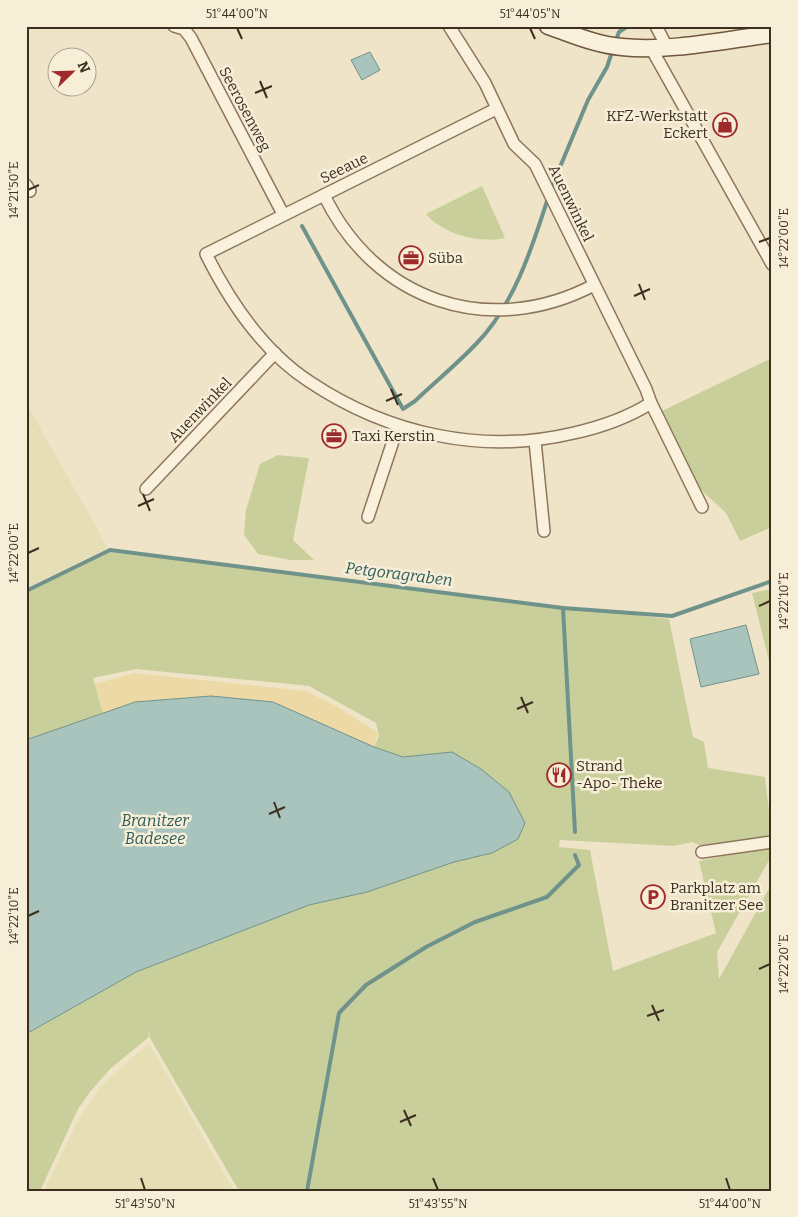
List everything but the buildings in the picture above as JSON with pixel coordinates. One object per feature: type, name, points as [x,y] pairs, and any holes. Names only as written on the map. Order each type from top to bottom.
[{"type":"street","name":"Seerosenweg","points":[[174,26],[184,29],[191,38],[283,214]]},
{"type":"street","name":"Auenwinkel","points":[[448,26],[485,83],[514,144],[535,164],[702,507]]},
{"type":"street","points":[[548,26],[598,43],[622,47],[659,48],[772,34]]},
{"type":"street","points":[[656,26],[659,48],[772,264]]},
{"type":"street","name":"Seeaue","points":[[276,353],[236,308],[206,254],[496,109]]},
{"type":"street","points":[[324,195],[348,236],[372,262],[389,275],[436,301],[460,308],[500,310],[537,306],[594,285]]},
{"type":"street","name":"Auenwinkel","points":[[146,489],[276,353]]},
{"type":"street","points":[[276,353],[309,382],[350,405],[398,426],[436,436],[470,442],[503,443],[535,441],[582,431],[616,421],[651,403]]},
{"type":"street","points":[[368,517],[398,426]]},
{"type":"street","points":[[535,441],[544,531]]},
{"type":"street","points":[[702,852],[772,842]]},
{"type":"shaded area","points":[[26,403],[108,548],[26,588]]},
{"type":"shaded area","points":[[149,1043],[234,1191],[44,1191],[76,1124],[102,1085]]},
{"type":"green space","points":[[482,186],[505,238],[485,240],[463,236],[442,227],[426,214]]},
{"type":"green space","points":[[772,358],[772,527],[740,541],[726,513],[698,487],[662,411]]},
{"type":"green space","points":[[278,455],[309,458],[293,540],[314,560],[291,560],[258,554],[244,535],[246,510],[260,464]]},
{"type":"green space","points":[[109,552],[669,619],[693,737],[704,742],[708,768],[765,777],[772,837],[699,845],[692,842],[674,846],[560,840],[559,847],[590,850],[613,971],[716,933],[699,861],[772,846],[772,855],[717,952],[719,979],[772,883],[772,1191],[239,1191],[150,1038],[148,1028],[149,1037],[110,1069],[78,1109],[40,1191],[26,1191],[26,1034],[136,972],[309,905],[367,892],[454,862],[492,853],[481,769],[452,752],[403,757],[374,747],[379,736],[376,723],[309,686],[136,669],[93,678],[103,713],[26,740],[26,593]]},
{"type":"green space","points":[[772,589],[772,673],[752,593]]},
{"type":"sand","points":[[134,673],[306,691],[338,707],[378,733],[374,747],[273,702],[211,696],[135,702],[103,713],[95,684]]},
{"type":"water","points":[[370,52],[380,70],[362,80],[351,60]]},
{"type":"water","points":[[746,625],[759,674],[701,687],[690,639]]},
{"type":"water","name":"Branitzer Badesee","points":[[211,696],[273,702],[374,747],[403,757],[452,752],[481,769],[509,792],[525,823],[518,839],[492,853],[454,862],[367,892],[309,905],[136,972],[26,1034],[26,740],[135,702]]},
{"type":"waterway","points":[[615,43],[619,32],[628,26]]},
{"type":"waterway","points":[[550,191],[588,100],[607,67],[613,49]]},
{"type":"waterway","points":[[302,226],[403,409],[415,401],[469,351],[489,329],[501,312],[528,256],[548,198]]},
{"type":"waterway","name":"Petgoragraben","points":[[26,591],[110,550],[563,608],[672,616],[772,581]]},
{"type":"waterway","points":[[563,608],[575,832]]},
{"type":"waterway","points":[[307,1191],[339,1013],[366,985],[426,947],[475,922],[547,897],[579,865],[575,855]]},
{"type":"place","name":"KFZ-Werkstatt Eckert","points":[[725,125]]},
{"type":"place","name":"Süba","points":[[411,258]]},
{"type":"place","name":"Taxi Kerstin","points":[[334,436]]},
{"type":"place","name":"Strand -Apo- Theke","points":[[559,775]]},
{"type":"place","name":"Parkplatz am Branitzer See","points":[[653,897]]}]
